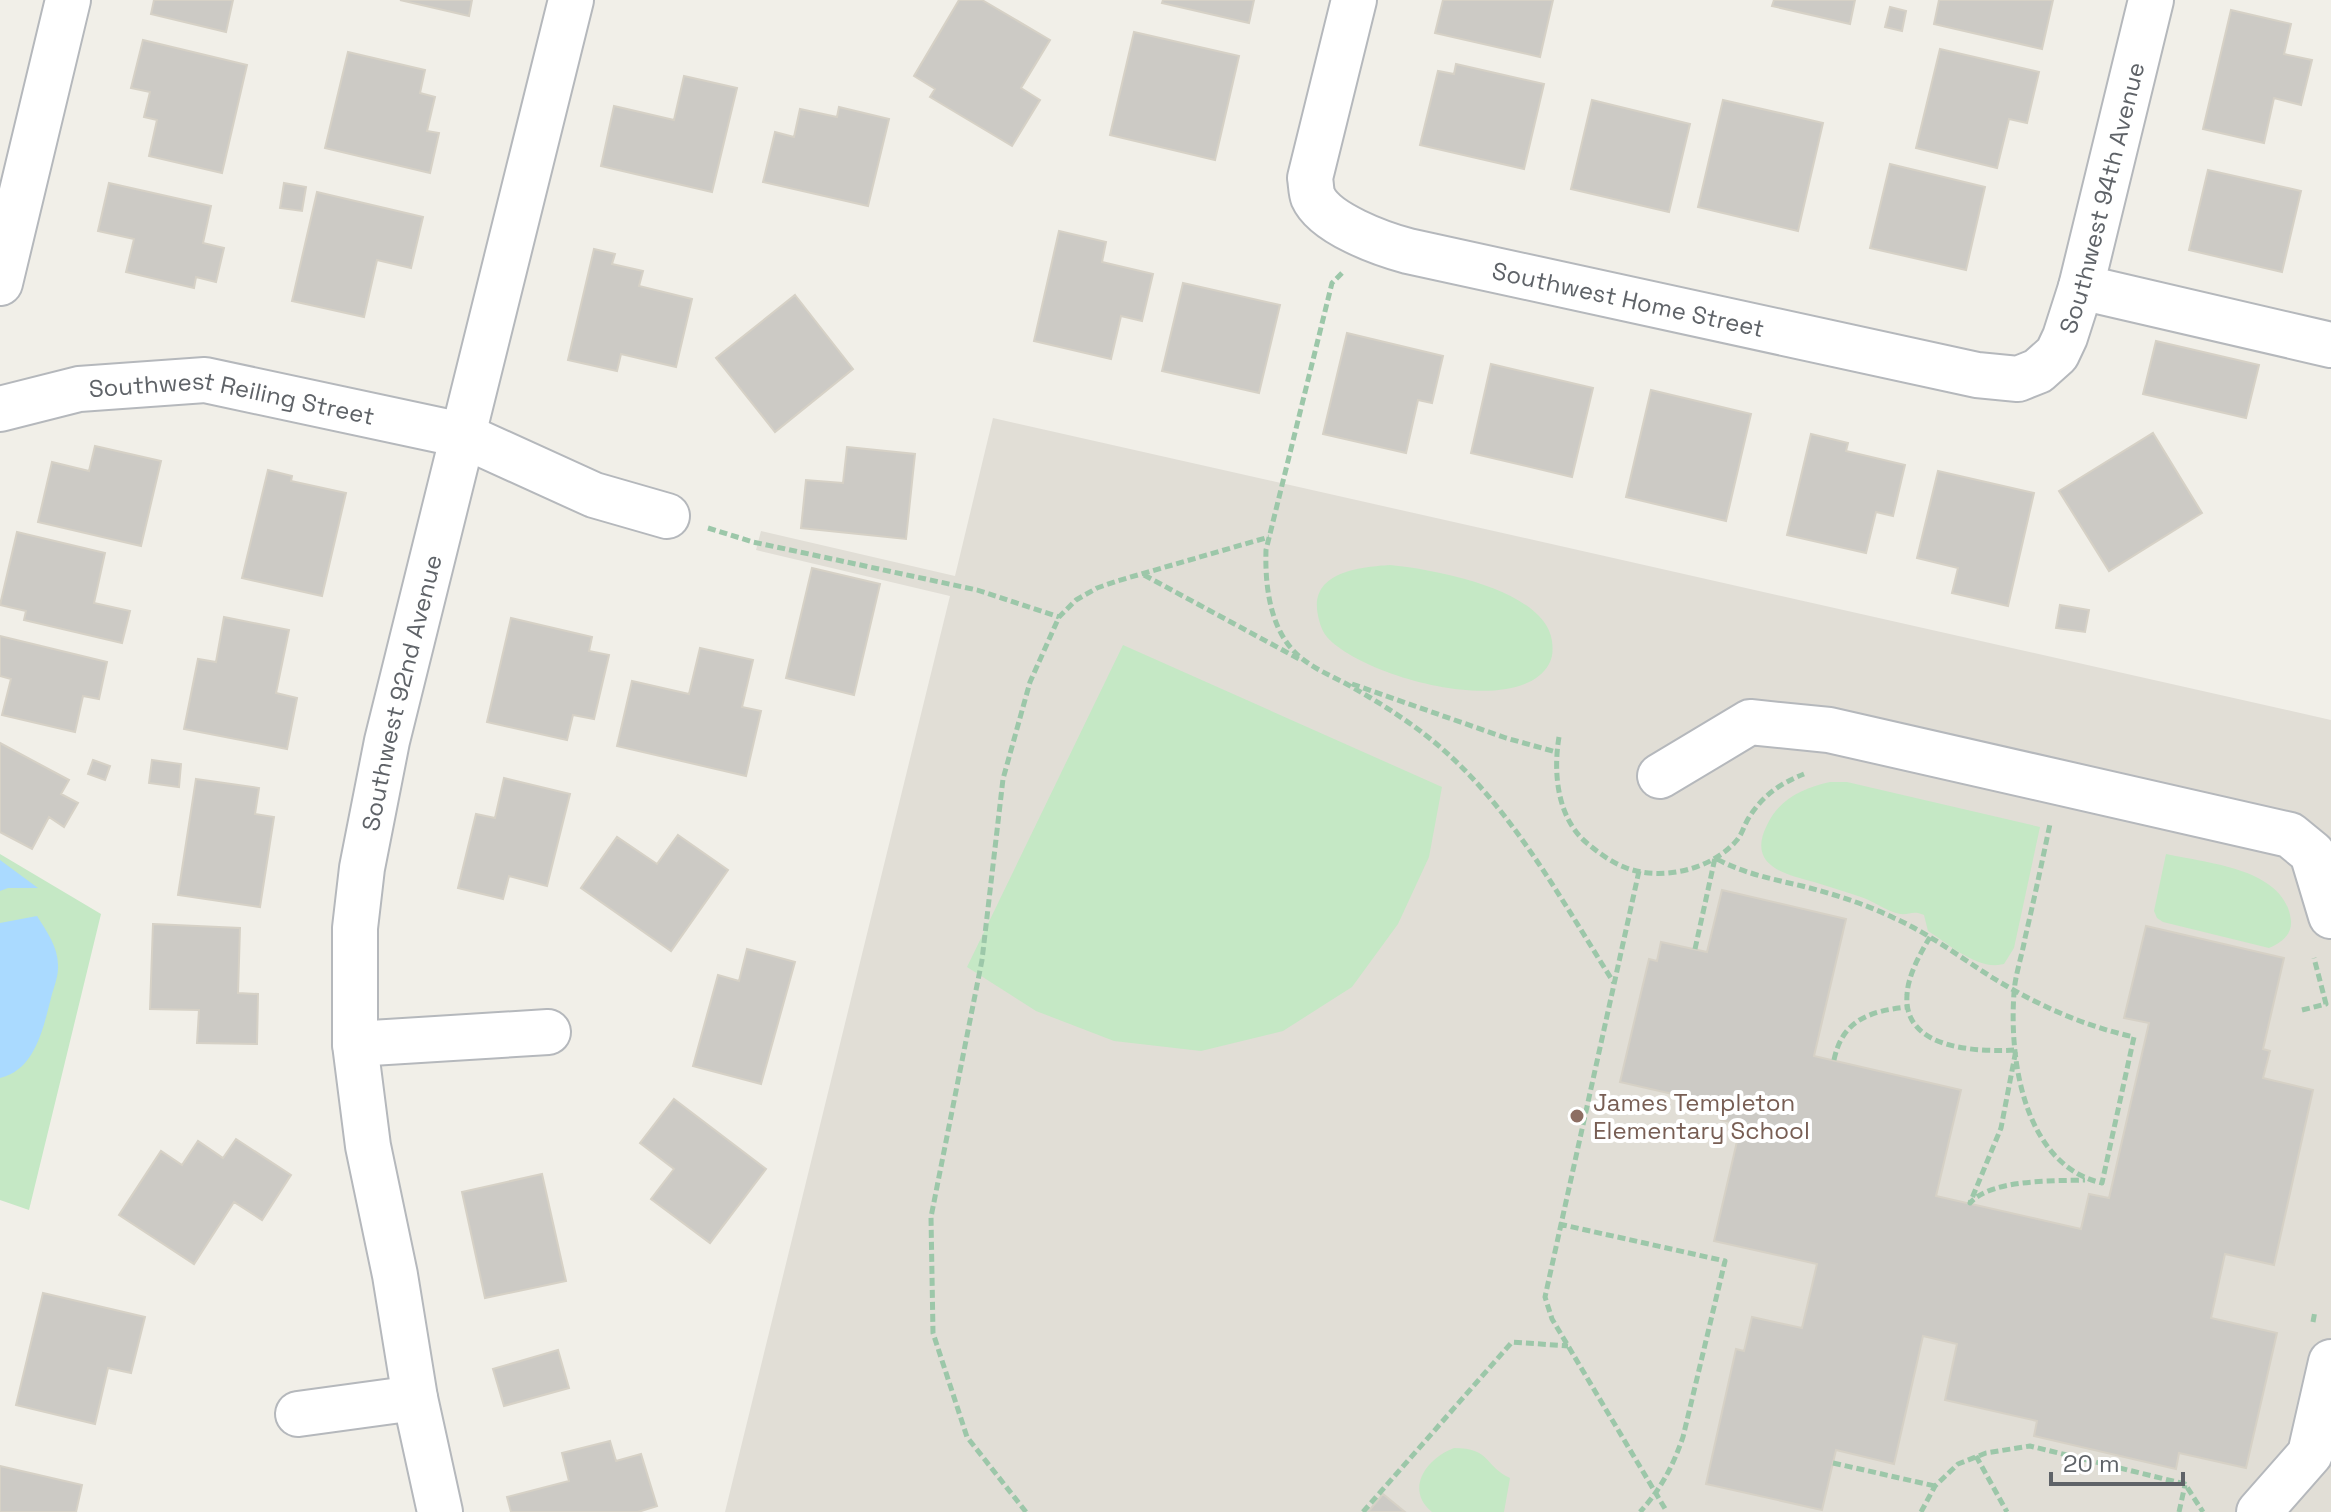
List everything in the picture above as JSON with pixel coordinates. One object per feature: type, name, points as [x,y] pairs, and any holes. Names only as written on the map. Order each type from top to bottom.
[{"type":"street","points":[[0,283],[68,0]]},
{"type":"street","name":"Southwest 92nd Avenue","points":[[440,1512],[415,1398],[395,1275],[368,1146],[355,1044],[355,928],[362,868],[387,741],[571,0]]},
{"type":"street","name":"Southwest Home Street","points":[[1354,0],[1310,178],[1313,198],[1330,215],[1375,241],[1423,255],[1977,375]]},
{"type":"street","name":"Southwest 94th Avenue","points":[[1977,375],[2018,379],[2038,371],[2057,354],[2081,287],[2151,0]]},
{"type":"street","points":[[2081,287],[2331,345]]},
{"type":"street","name":"Southwest Reiling Street","points":[[0,409],[79,389],[205,380],[462,435],[594,495],[667,516]]},
{"type":"street","points":[[1660,776],[1750,722],[1829,730],[2290,835],[2312,853],[2321,933]]},
{"type":"street","points":[[355,1044],[548,1032]]},
{"type":"street","points":[[2259,1512],[2310,1454],[2331,1362]]},
{"type":"street","points":[[298,1414],[415,1398]]},
{"type":"path","points":[[1308,663],[1290,647],[1274,618],[1266,571],[1269,537],[1332,283],[1375,241]]},
{"type":"path","points":[[667,516],[753,542],[977,590],[1059,617]]},
{"type":"path","points":[[1026,1512],[967,1437],[933,1333],[931,1217],[982,960],[1003,779],[1030,682],[1059,617],[1076,600],[1097,588],[1269,537]]},
{"type":"path","points":[[1143,574],[1338,680],[1403,718],[1436,743],[1488,797],[1545,871],[1614,983]]},
{"type":"path","points":[[1338,680],[1556,752]]},
{"type":"path","points":[[1559,737],[1557,785],[1562,806],[1572,824],[1584,841],[1604,856],[1639,871],[1676,872],[1715,858],[1738,839],[1749,818],[1774,788],[1815,769]]},
{"type":"path","points":[[1715,858],[1732,868],[1864,905],[1930,937],[2014,990],[2075,1020],[2134,1037],[2102,1183],[2079,1176],[2064,1164],[2040,1134],[2021,1090],[2014,990],[2052,815]]},
{"type":"path","points":[[1695,949],[1715,858]]},
{"type":"path","points":[[1639,871],[1545,1297],[1552,1319],[1667,1512]]},
{"type":"path","points":[[2302,1010],[2326,1004],[2321,933]]},
{"type":"path","points":[[1930,937],[1917,959],[1910,982],[1907,1007],[1912,1020],[1938,1042],[1976,1051],[2016,1050]]},
{"type":"path","points":[[1834,1060],[1839,1040],[1860,1020],[1874,1012],[1907,1007]]},
{"type":"path","points":[[2016,1050],[2001,1128],[1970,1203],[1983,1192],[2009,1186],[2090,1180]]},
{"type":"path","points":[[1559,1224],[1725,1261],[1674,1465],[1656,1494],[1640,1512]]},
{"type":"path","points":[[1363,1512],[1512,1342],[1568,1346]]},
{"type":"path","points":[[1921,1512],[1935,1486],[1958,1464],[1976,1456],[2030,1446],[2185,1484],[2203,1512]]},
{"type":"path","points":[[1976,1456],[2007,1512]]},
{"type":"path","points":[[1833,1463],[1935,1486]]},
{"type":"path","points":[[2179,1512],[2185,1484]]},
{"type":"shaded area","name":"James Templeton Elementary School","points":[[993,418],[2331,720],[2331,1512],[725,1512],[950,596],[756,550],[761,531],[955,576]]},
{"type":"green space","points":[[1390,565],[1458,577],[1509,595],[1530,608],[1545,623],[1552,641],[1549,664],[1532,681],[1506,689],[1474,691],[1404,678],[1345,652],[1327,637],[1320,624],[1318,596],[1323,586],[1331,579],[1354,570]]},
{"type":"green space","points":[[1123,645],[1442,787],[1429,857],[1398,924],[1352,987],[1283,1031],[1201,1051],[1114,1041],[1036,1011],[967,967]]},
{"type":"green space","points":[[1830,782],[1847,782],[2040,827],[2014,948],[2004,964],[1984,964],[1964,955],[1928,931],[1924,915],[1895,913],[1861,897],[1771,866],[1762,850],[1762,839],[1772,816],[1793,796]]},
{"type":"green space","points":[[0,854],[101,914],[29,1210],[0,1200]]},
{"type":"green space","points":[[2166,854],[2222,865],[2260,879],[2275,889],[2286,903],[2291,921],[2288,934],[2269,948],[2163,922],[2154,911]]},
{"type":"green space","points":[[1454,1448],[1481,1454],[1510,1478],[1504,1512],[1432,1512],[1424,1503],[1420,1494],[1422,1475],[1435,1459]]},
{"type":"water","points":[[0,860],[38,888],[0,891]]},
{"type":"water","points":[[37,916],[57,954],[56,980],[36,1047],[22,1066],[0,1078],[0,923]]},
{"type":"building","points":[[154,0],[233,0],[226,32],[151,14]]},
{"type":"building","points":[[400,0],[472,0],[469,16]]},
{"type":"building","points":[[959,0],[982,0],[1050,40],[1021,88],[1040,100],[1012,146],[930,97],[935,89],[914,76]]},
{"type":"building","points":[[1163,0],[1254,0],[1249,23],[1162,3]]},
{"type":"building","points":[[1443,0],[1553,0],[1540,57],[1435,33]]},
{"type":"building","points":[[1774,0],[1855,0],[1850,24],[1772,6]]},
{"type":"building","points":[[1939,0],[2053,0],[2042,49],[1934,24]]},
{"type":"building","points":[[1890,7],[1906,11],[1902,31],[1885,27]]},
{"type":"building","points":[[2231,10],[2291,24],[2284,54],[2312,60],[2301,105],[2274,98],[2264,143],[2203,129]]},
{"type":"building","points":[[1134,32],[1239,56],[1215,160],[1110,135]]},
{"type":"building","points":[[143,40],[247,65],[222,173],[149,156],[157,120],[144,117],[150,92],[131,88]]},
{"type":"building","points":[[1940,49],[2039,72],[2027,123],[2009,119],[1997,168],[1916,148]]},
{"type":"building","points":[[348,52],[425,70],[420,93],[435,97],[427,131],[439,133],[430,173],[325,148]]},
{"type":"building","points":[[1456,64],[1544,84],[1524,169],[1420,145],[1438,71],[1454,74]]},
{"type":"building","points":[[684,76],[737,88],[712,192],[601,166],[614,106],[674,120]]},
{"type":"building","points":[[1592,100],[1690,124],[1669,212],[1571,189]]},
{"type":"building","points":[[1723,100],[1823,123],[1798,231],[1698,207]]},
{"type":"building","points":[[839,107],[889,119],[868,206],[763,182],[775,132],[794,137],[800,109],[837,117]]},
{"type":"building","points":[[1890,164],[1985,187],[1966,270],[1870,248]]},
{"type":"building","points":[[2208,170],[2301,191],[2282,272],[2189,250]]},
{"type":"building","points":[[109,183],[211,206],[203,243],[224,248],[216,282],[196,277],[194,288],[126,272],[134,239],[98,231]]},
{"type":"building","points":[[284,183],[306,187],[302,211],[280,208]]},
{"type":"building","points":[[317,192],[423,217],[411,268],[377,260],[364,317],[292,301]]},
{"type":"building","points":[[1059,231],[1106,242],[1102,262],[1153,274],[1142,321],[1121,316],[1111,359],[1034,341]]},
{"type":"building","points":[[594,249],[615,254],[612,264],[643,271],[639,286],[692,299],[676,367],[621,354],[617,371],[568,360]]},
{"type":"building","points":[[1183,283],[1280,305],[1259,393],[1162,371]]},
{"type":"building","points":[[795,295],[853,369],[775,432],[716,358]]},
{"type":"building","points":[[1347,333],[1443,356],[1432,403],[1418,400],[1406,453],[1323,434]]},
{"type":"building","points":[[2156,341],[2259,365],[2246,418],[2143,394]]},
{"type":"building","points":[[1491,364],[1593,388],[1572,477],[1471,453]]},
{"type":"building","points":[[1651,390],[1751,414],[1726,521],[1626,497]]},
{"type":"building","points":[[2153,433],[2202,513],[2109,571],[2059,491]]},
{"type":"building","points":[[1811,434],[1848,443],[1846,451],[1905,465],[1893,516],[1876,512],[1866,553],[1787,535]]},
{"type":"building","points":[[95,446],[161,461],[141,546],[38,522],[52,462],[89,471]]},
{"type":"building","points":[[847,447],[915,454],[906,539],[801,528],[806,480],[843,483]]},
{"type":"building","points":[[268,470],[292,476],[291,481],[346,493],[322,596],[242,578]]},
{"type":"building","points":[[1938,471],[2034,493],[2008,606],[1952,593],[1958,568],[1917,558]]},
{"type":"building","points":[[17,532],[105,553],[94,603],[130,611],[122,643],[24,620],[26,611],[0,605]]},
{"type":"building","points":[[812,568],[880,584],[854,695],[786,678]]},
{"type":"building","points":[[2060,605],[2089,610],[2085,632],[2056,628]]},
{"type":"building","points":[[224,617],[289,630],[276,693],[297,698],[287,749],[184,729],[198,659],[216,662]]},
{"type":"building","points":[[511,618],[592,637],[589,651],[609,655],[594,719],[573,715],[567,740],[487,722]]},
{"type":"building","points":[[0,636],[107,662],[99,699],[83,696],[75,732],[2,715],[11,679],[0,676]]},
{"type":"building","points":[[700,648],[753,660],[742,707],[761,711],[746,776],[617,746],[632,681],[689,694]]},
{"type":"building","points":[[0,743],[69,780],[61,794],[78,803],[64,827],[49,817],[32,849],[0,832]]},
{"type":"building","points":[[93,760],[110,766],[105,780],[88,774]]},
{"type":"building","points":[[152,760],[181,764],[179,787],[149,783]]},
{"type":"building","points":[[504,778],[570,794],[547,886],[509,876],[503,899],[458,888],[476,814],[495,818]]},
{"type":"building","points":[[196,779],[259,788],[255,814],[274,817],[260,907],[178,895]]},
{"type":"building","points":[[678,835],[728,870],[671,951],[581,888],[617,837],[657,864]]},
{"type":"building","points":[[1722,890],[1846,919],[1814,1056],[1961,1090],[1936,1196],[2081,1229],[2089,1194],[2109,1198],[2149,1023],[2124,1018],[2146,926],[2284,958],[2263,1049],[2270,1051],[2263,1078],[2313,1090],[2274,1265],[2225,1254],[2211,1318],[2277,1333],[2246,1468],[2179,1453],[2176,1469],[2034,1436],[2037,1421],[1945,1400],[1957,1344],[1923,1336],[1894,1464],[1836,1450],[1822,1510],[1706,1484],[1736,1349],[1744,1351],[1752,1317],[1802,1328],[1817,1264],[1714,1241],[1741,1124],[1721,1120],[1725,1106],[1620,1082],[1649,959],[1657,961],[1661,942],[1707,952]]},
{"type":"building","points":[[153,924],[240,928],[238,993],[258,994],[257,1044],[197,1043],[199,1010],[150,1009]]},
{"type":"building","points":[[747,949],[795,962],[761,1084],[693,1066],[718,975],[739,981]]},
{"type":"building","points":[[674,1099],[766,1169],[710,1243],[651,1199],[674,1169],[640,1143]]},
{"type":"building","points":[[236,1139],[291,1175],[262,1220],[234,1202],[194,1264],[119,1215],[161,1151],[182,1165],[198,1141],[223,1158]]},
{"type":"building","points":[[542,1174],[566,1281],[485,1298],[462,1192]]},
{"type":"building","points":[[43,1293],[145,1317],[131,1373],[108,1368],[95,1424],[16,1405]]},
{"type":"building","points":[[558,1350],[569,1388],[504,1406],[493,1369]]},
{"type":"building","points":[[610,1441],[616,1461],[641,1454],[657,1506],[638,1512],[511,1512],[507,1497],[569,1481],[562,1453]]},
{"type":"building","points":[[0,1466],[82,1485],[76,1512],[0,1512]]},
{"type":"building","points":[[1383,1494],[1405,1512],[1368,1512]]},
{"type":"place","name":"James Templeton Elementary School","points":[[1577,1116]]}]
